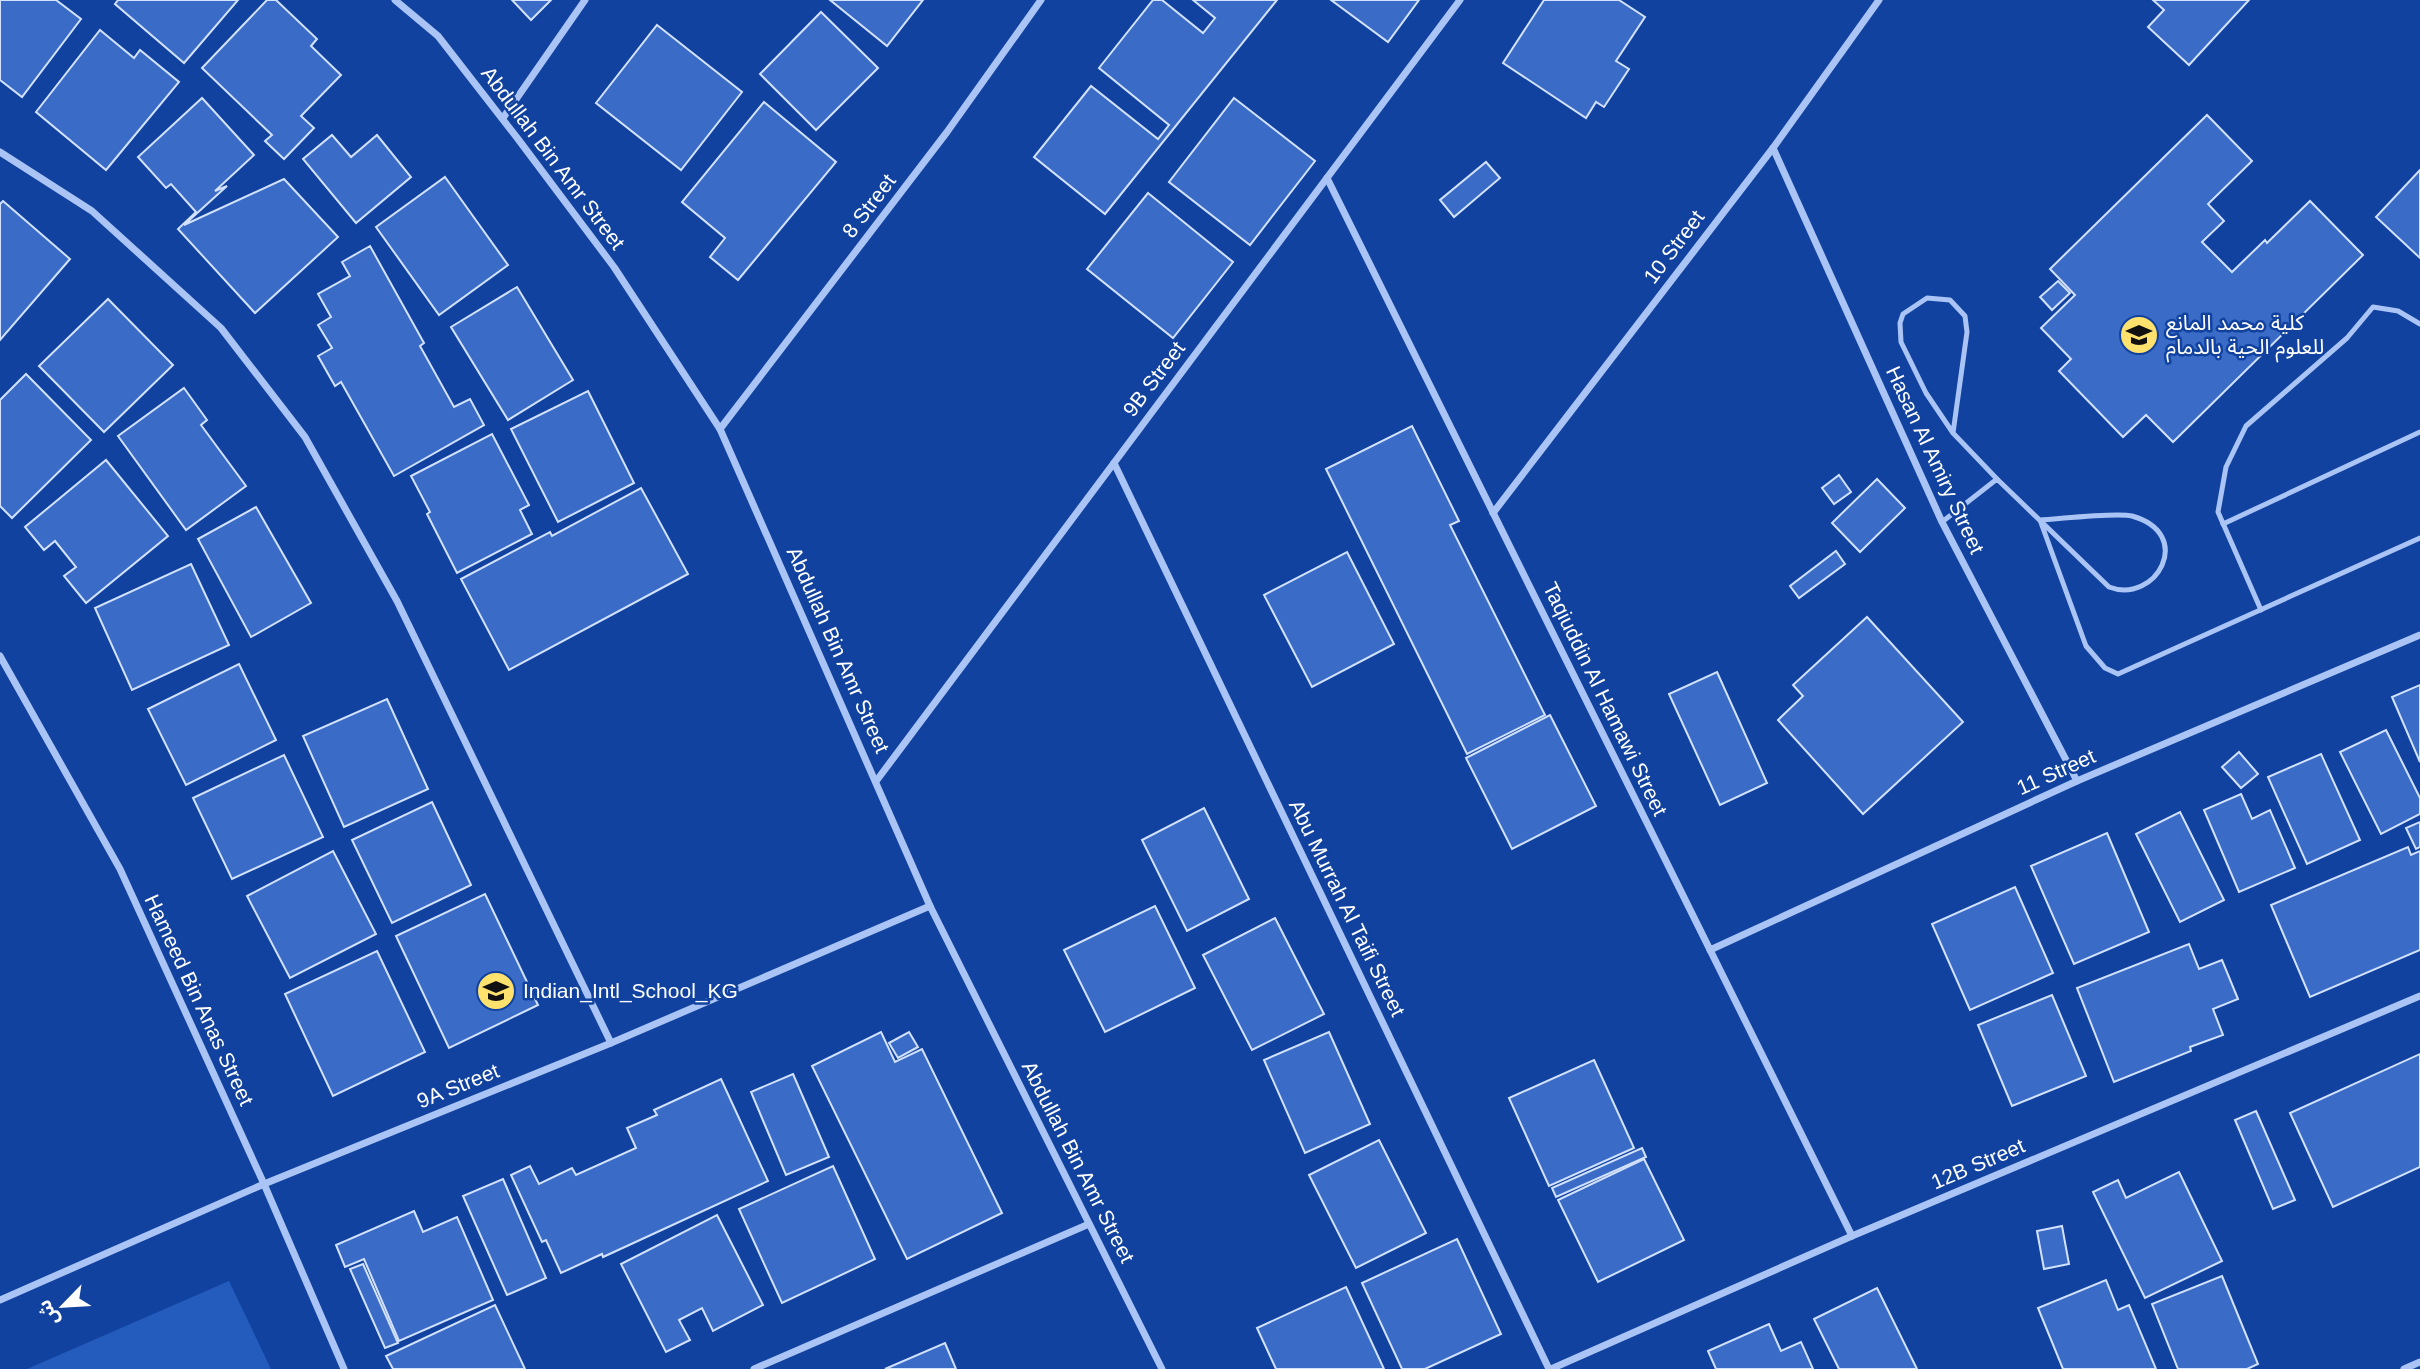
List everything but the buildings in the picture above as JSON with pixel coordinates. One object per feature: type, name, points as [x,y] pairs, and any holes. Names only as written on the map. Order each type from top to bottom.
[{"type":"street","name":"Abdullah Bin Amr Street","points":[[395,0],[438,36],[503,118],[614,267],[720,429],[877,780],[930,906],[1162,1369]]},
{"type":"street","points":[[503,118],[585,0]]},
{"type":"street","name":"8 Street","points":[[720,429],[947,132],[1041,0]]},
{"type":"street","name":"9B Street","points":[[877,780],[1460,0]]},
{"type":"street","name":"10 Street","points":[[1493,513],[1773,148],[1879,0]]},
{"type":"street","name":"Hasan Al Amiry Street","points":[[1773,148],[1942,522],[2077,780]]},
{"type":"street","points":[[0,152],[92,211],[221,328],[305,437],[397,601],[611,1043]]},
{"type":"street","name":"Taqiuddin Al Hamawi Street","points":[[1327,178],[1852,1236]]},
{"type":"street","name":"Abu Murrah Al Taifi Street","points":[[1114,463],[1550,1369]]},
{"type":"street","name":"11 Street","points":[[1710,950],[2077,780],[2420,635]]},
{"type":"street","name":"Hameed Bin Anas Street","points":[[0,656],[120,869],[264,1184],[344,1369]]},
{"type":"street","name":"9A Street","points":[[0,1300],[264,1184],[611,1043],[930,906]]},
{"type":"street","name":"12B Street","points":[[1550,1369],[1852,1236],[2420,996]]},
{"type":"street","points":[[754,1369],[1089,1224]]},
{"type":"street","points":[[2404,1369],[2420,1362]]},
{"type":"lane","points":[[1953,433],[1967,332],[1965,316],[1950,300],[1927,299],[1903,314],[1900,323],[1901,342],[1926,393],[1953,433],[1997,479],[2109,587],[2129,590],[2152,579],[2165,563],[2164,545],[2157,529],[2130,515],[2040,520]]},
{"type":"lane","points":[[2261,610],[2218,512],[2226,467],[2246,426],[2347,338],[2373,307],[2398,311],[2420,324]]},
{"type":"lane","points":[[2223,524],[2420,432]]},
{"type":"lane","points":[[1942,522],[1997,479]]},
{"type":"lane","points":[[2040,520],[2086,646],[2105,668],[2118,674],[2420,538]]},
{"type":"shaded area","points":[[229,1281],[271,1369],[27,1369]]},
{"type":"place","name":"كلية محمد المانع للعلوم الحية بالدمام","points":[[2139,335]]},
{"type":"place","name":"Indian_Intl_School_KG","points":[[496,991]]}]
